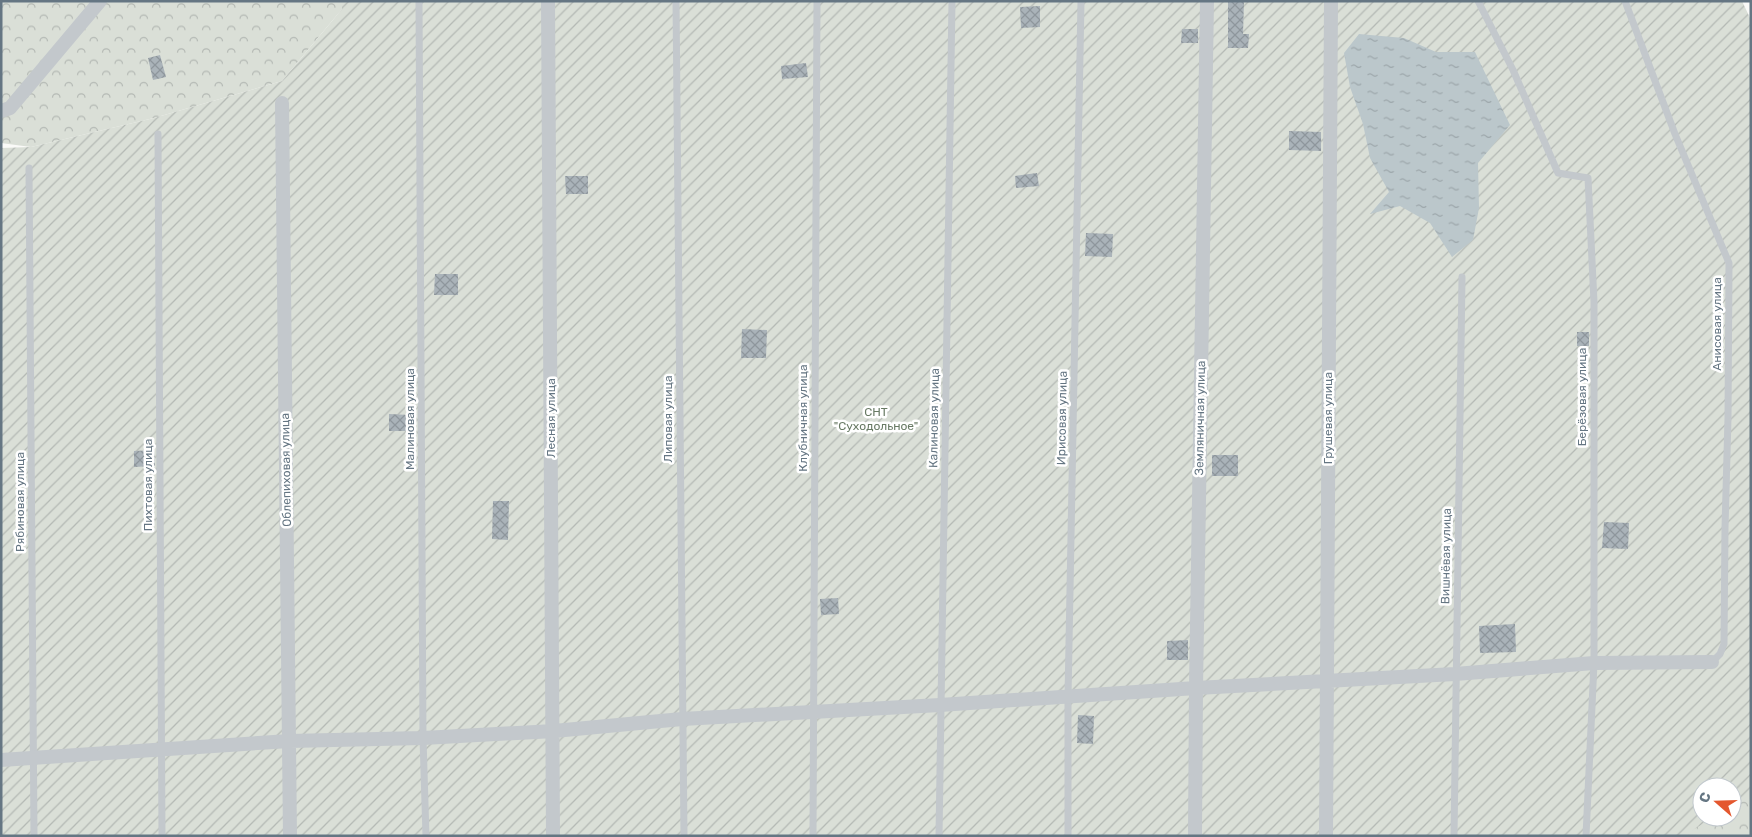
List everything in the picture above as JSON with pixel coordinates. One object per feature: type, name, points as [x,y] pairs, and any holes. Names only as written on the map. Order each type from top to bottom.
[{"type":"street","points":[[1,111],[10,108],[100,1]]},
{"type":"street","name":"Лесная улица","points":[[548,1],[554,731],[553,836]]},
{"type":"street","name":"Земляничная улица","points":[[1195,836],[1207,1]]},
{"type":"street","name":"Грушевая улица","points":[[1326,836],[1331,1]]},
{"type":"street","name":"Облепиховая улица","points":[[282,103],[290,836]]},
{"type":"street","points":[[1,760],[289,742],[423,738],[554,731],[682,718],[940,705],[1196,688],[1456,674],[1594,663],[1712,662]]},
{"type":"lane","name":"Малиновая улица","points":[[419,1],[423,738],[426,836]]},
{"type":"lane","name":"Липовая улица","points":[[676,1],[684,836]]},
{"type":"lane","name":"Клубничная улица","points":[[813,836],[812,711],[817,1]]},
{"type":"lane","name":"Калиновая улица","points":[[939,836],[952,1]]},
{"type":"lane","name":"Ирисовая улица","points":[[1068,836],[1068,697],[1082,1]]},
{"type":"lane","name":"Берёзовая улица","points":[[1478,1],[1513,70],[1558,173],[1588,178],[1594,302],[1594,663],[1586,836]]},
{"type":"lane","name":"Анисовая улица","points":[[1625,1],[1675,134],[1729,263],[1724,644],[1720,654],[1712,662]]},
{"type":"lane","name":"Пихтовая улица","points":[[158,134],[162,836]]},
{"type":"lane","name":"Рябиновая улица","points":[[29,168],[34,836]]},
{"type":"lane","name":"Вишнёвая улица","points":[[1454,836],[1462,277]]},
{"type":"green space","points":[[1,1],[342,1],[342,9],[282,81],[154,118],[31,147],[1,143]]},
{"type":"green space","name":"СНТ \"Суходольное\"","points":[[342,1],[1742,1],[1751,20],[1751,795],[1742,800],[1742,777],[1692,777],[1692,827],[1698,827],[1688,833],[1690,836],[1,836],[1,148],[31,147],[154,118],[282,81],[342,9]]},
{"type":"green space","points":[[1751,745],[1751,836],[1680,836],[1692,826],[1742,827],[1742,777],[1737,777]]},
{"type":"water","points":[[1359,34],[1404,38],[1436,52],[1475,52],[1510,125],[1478,163],[1479,208],[1473,240],[1452,257],[1430,223],[1400,206],[1370,214],[1389,192],[1370,158],[1363,124],[1350,87],[1344,53]]},
{"type":"building","points":[[1228,1],[1244,1],[1243,34],[1249,34],[1248,48],[1228,48]]},
{"type":"building","points":[[1040,6],[1040,27],[1021,28],[1020,7]]},
{"type":"building","points":[[1182,29],[1198,29],[1198,43],[1181,43]]},
{"type":"building","points":[[160,55],[166,77],[153,80],[148,58]]},
{"type":"building","points":[[806,63],[808,77],[782,79],[781,66]]},
{"type":"building","points":[[1289,131],[1321,132],[1321,151],[1289,150]]},
{"type":"building","points":[[1037,173],[1039,186],[1016,188],[1015,176]]},
{"type":"building","points":[[565,176],[588,176],[588,194],[566,194]]},
{"type":"building","points":[[1086,233],[1113,234],[1112,257],[1085,256]]},
{"type":"building","points":[[435,274],[458,274],[458,295],[434,295]]},
{"type":"building","points":[[742,329],[767,330],[766,358],[741,358]]},
{"type":"building","points":[[1577,332],[1589,332],[1589,346],[1577,346]]},
{"type":"building","points":[[389,414],[410,415],[409,431],[389,431]]},
{"type":"building","points":[[154,450],[155,466],[134,467],[134,451]]},
{"type":"building","points":[[1212,455],[1238,455],[1238,476],[1212,476]]},
{"type":"building","points":[[493,501],[509,501],[508,540],[492,539]]},
{"type":"building","points":[[1604,522],[1629,523],[1628,549],[1602,548]]},
{"type":"building","points":[[838,598],[839,614],[821,615],[820,599]]},
{"type":"building","points":[[1515,624],[1516,652],[1480,653],[1479,626]]},
{"type":"building","points":[[1188,640],[1188,660],[1167,660],[1167,641]]},
{"type":"building","points":[[1078,715],[1094,716],[1093,744],[1077,743]]}]
